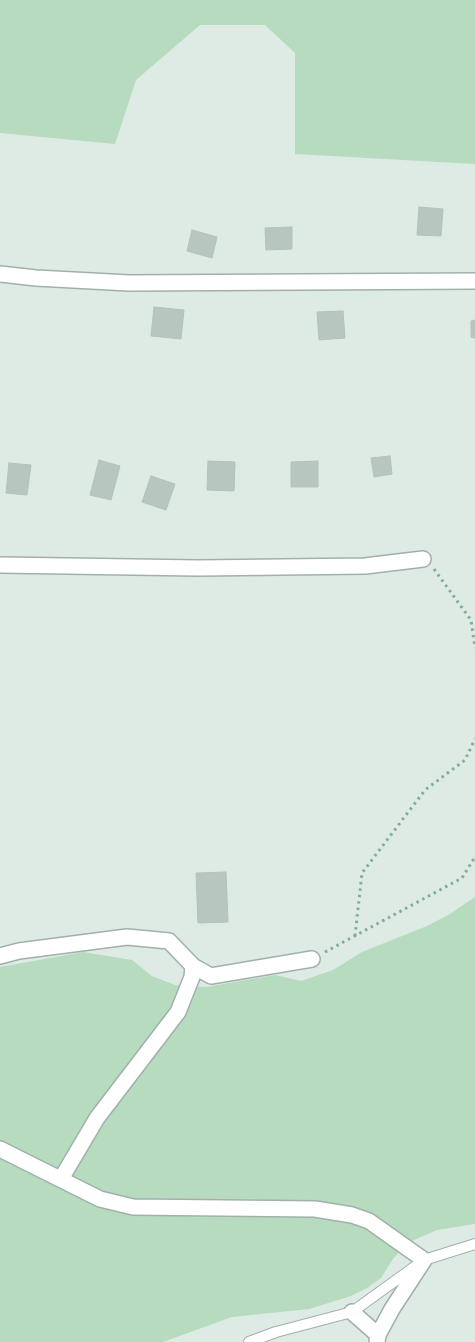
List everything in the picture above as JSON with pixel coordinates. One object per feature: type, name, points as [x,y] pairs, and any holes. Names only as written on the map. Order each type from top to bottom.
[{"type":"street","points":[[0,274],[129,283],[475,281]]},
{"type":"street","points":[[0,566],[199,568],[365,566],[423,559]]},
{"type":"street","points":[[0,956],[19,951],[127,937],[169,941],[193,966],[211,976],[312,960]]},
{"type":"street","points":[[61,1179],[97,1118],[178,1012],[192,977],[193,966]]},
{"type":"street","points":[[0,1149],[100,1199],[134,1207],[315,1209],[352,1214],[369,1221],[424,1260],[392,1309],[377,1338],[352,1312]]},
{"type":"lane","points":[[249,1342],[276,1332],[352,1312],[424,1260],[475,1244]]},
{"type":"path","points":[[423,559],[431,565],[472,620],[475,648]]},
{"type":"path","points":[[354,936],[362,873],[425,790],[466,760],[475,739]]},
{"type":"path","points":[[312,960],[462,878],[475,857]]},
{"type":"green space","points":[[0,0],[475,0],[475,164],[295,154],[295,53],[265,25],[200,25],[136,80],[115,144],[0,133]]},
{"type":"green space","points":[[475,897],[475,1224],[437,1230],[407,1243],[393,1259],[381,1278],[367,1288],[351,1296],[309,1309],[232,1317],[163,1342],[0,1342],[0,967],[83,952],[132,960],[152,976],[175,985],[206,987],[275,975],[301,981],[333,970],[362,952],[427,926],[450,914]]},
{"type":"building","points":[[419,207],[443,209],[441,236],[417,235]]},
{"type":"building","points":[[292,227],[292,249],[266,250],[265,228]]},
{"type":"building","points":[[192,230],[217,237],[212,258],[187,251]]},
{"type":"building","points":[[154,307],[184,310],[181,339],[151,336]]},
{"type":"building","points":[[343,311],[345,338],[319,340],[317,312]]},
{"type":"building","points":[[475,320],[475,338],[471,337],[471,321]]},
{"type":"building","points":[[390,456],[392,474],[374,477],[371,458]]},
{"type":"building","points":[[99,460],[120,466],[111,500],[90,495]]},
{"type":"building","points":[[208,461],[235,462],[234,491],[207,490]]},
{"type":"building","points":[[318,461],[318,487],[291,487],[291,462]]},
{"type":"building","points":[[9,463],[31,465],[27,495],[6,493]]},
{"type":"building","points":[[151,476],[175,484],[166,510],[142,502]]},
{"type":"building","points":[[226,872],[228,922],[198,923],[196,873]]}]
